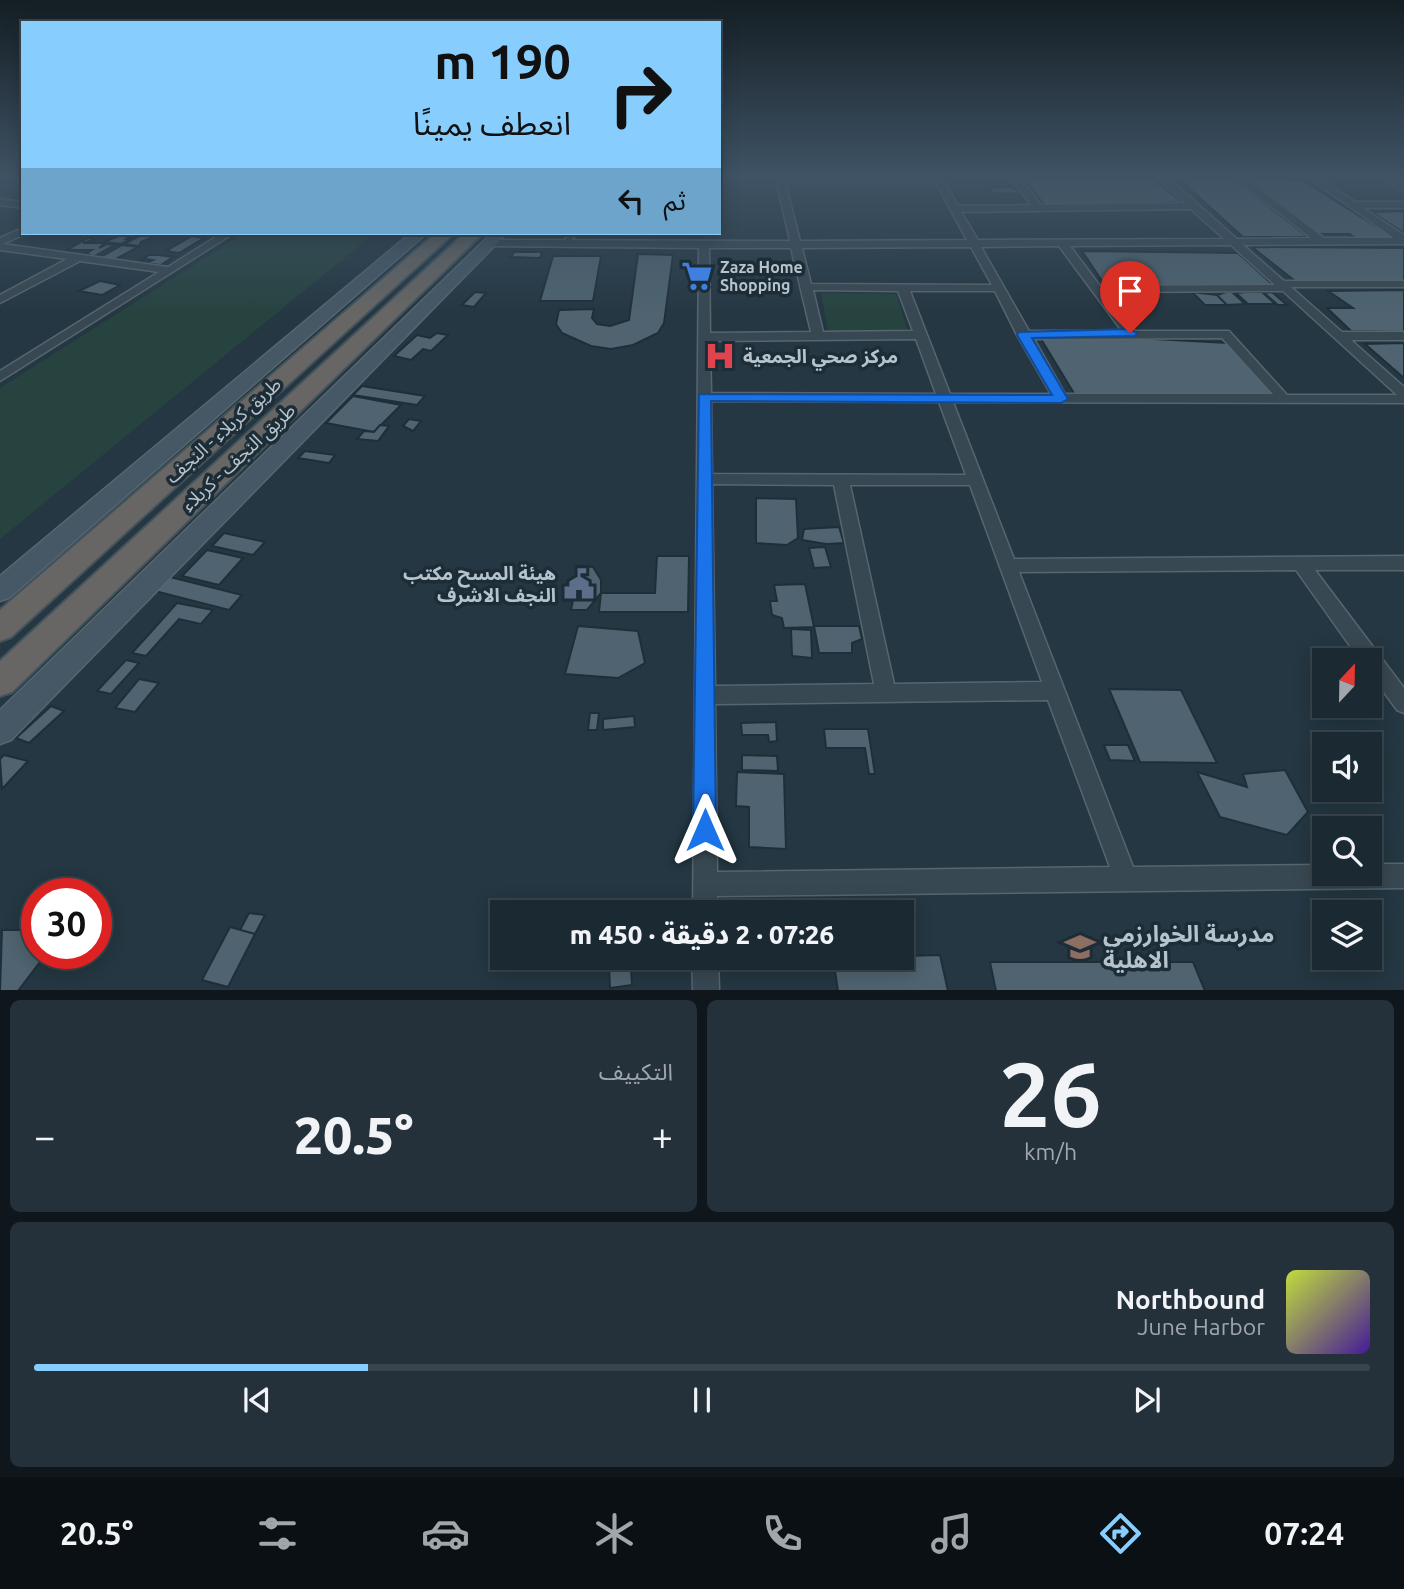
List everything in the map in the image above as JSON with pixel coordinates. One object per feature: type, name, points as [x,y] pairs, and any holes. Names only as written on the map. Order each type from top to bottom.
[{"type":"highway","name":"طريق کربلاء - النجف","points":[[0,628],[444,235]]},
{"type":"highway","name":"طريق النجف - کربلاء","points":[[3,680],[488,236]]},
{"type":"main road","points":[[0,591],[418,235]]},
{"type":"main road","points":[[0,730],[488,236]]},
{"type":"street","points":[[791,221],[818,336]]},
{"type":"street","points":[[962,221],[1023,335],[1061,399]]},
{"type":"street","points":[[1210,221],[1404,396]]},
{"type":"street","points":[[1295,221],[1321,241]]},
{"type":"street","points":[[1375,221],[1404,241]]},
{"type":"street","points":[[0,245],[21,232]]},
{"type":"street","points":[[0,377],[226,235]]},
{"type":"street","points":[[488,236],[565,244],[704,245],[1404,241]]},
{"type":"street","points":[[1062,243],[1130,333]]},
{"type":"street","points":[[0,245],[169,270]]},
{"type":"street","points":[[704,245],[705,900]]},
{"type":"street","points":[[0,300],[78,257]]},
{"type":"street","points":[[1098,289],[1404,284]]},
{"type":"street","points":[[807,287],[997,288]]},
{"type":"street","points":[[903,288],[1125,877]]},
{"type":"street","points":[[1023,335],[1225,334],[1284,399]]},
{"type":"street","points":[[705,338],[921,335]]},
{"type":"street","points":[[1339,336],[1404,335]]},
{"type":"street","points":[[704,397],[943,400],[1404,396]]},
{"type":"street","points":[[704,479],[975,480]]},
{"type":"street","points":[[841,480],[886,694]]},
{"type":"street","points":[[1008,566],[1404,563]]},
{"type":"street","points":[[1301,564],[1404,704]]},
{"type":"street","points":[[705,695],[1055,691]]},
{"type":"street","points":[[705,884],[1125,877],[1404,876]]},
{"type":"street","points":[[705,970],[706,990]]},
{"type":"lane","points":[[565,244],[572,235]]},
{"type":"green space","points":[[241,235],[373,235],[0,539],[0,388]]},
{"type":"green space","points":[[821,293],[896,294],[908,331],[828,331]]},
{"type":"building","points":[[1226,221],[1288,221],[1308,237],[1243,237]]},
{"type":"building","points":[[1302,221],[1368,221],[1398,240],[1356,239],[1350,234],[1319,234]]},
{"type":"building","points":[[1386,221],[1404,221],[1404,233]]},
{"type":"building","points":[[121,235],[130,237],[126,239],[129,240],[121,244],[104,242]]},
{"type":"building","points":[[141,235],[158,235],[141,242],[139,246],[124,244]]},
{"type":"building","points":[[192,236],[204,238],[179,253],[166,251]]},
{"type":"building","points":[[88,238],[97,239],[83,243],[105,243],[99,248],[107,244],[115,245],[93,257],[87,253],[92,250],[67,250]]},
{"type":"building","points":[[122,245],[138,247],[114,260],[99,258]]},
{"type":"building","points":[[1252,247],[1404,248],[1404,281],[1295,281]]},
{"type":"building","points":[[1082,251],[1238,253],[1274,286],[1106,287]]},
{"type":"building","points":[[514,252],[542,252],[540,258],[511,257]]},
{"type":"building","points":[[638,254],[673,255],[664,323],[658,333],[633,345],[611,349],[591,346],[562,333],[556,324],[559,310],[594,309],[592,318],[597,324],[610,326],[629,320]]},
{"type":"building","points":[[149,255],[173,257],[161,265],[145,263],[153,260],[147,259],[138,262]]},
{"type":"building","points":[[553,256],[601,256],[593,301],[540,301]]},
{"type":"building","points":[[100,281],[120,285],[102,295],[79,291]]},
{"type":"building","points":[[1404,290],[1404,332],[1351,331],[1327,308],[1353,308],[1328,291]]},
{"type":"building","points":[[475,292],[486,293],[474,307],[462,305]]},
{"type":"building","points":[[1192,292],[1217,295],[1227,305],[1205,305]]},
{"type":"building","points":[[1232,292],[1245,304],[1227,305],[1217,295]]},
{"type":"building","points":[[1262,292],[1275,304],[1248,304],[1236,293]]},
{"type":"building","points":[[1272,292],[1287,305],[1278,305],[1264,293]]},
{"type":"building","points":[[437,333],[448,335],[431,351],[423,349],[411,360],[394,356],[417,335],[430,338]]},
{"type":"building","points":[[1135,338],[1228,343],[1277,396],[1075,395],[1041,339]]},
{"type":"building","points":[[1404,343],[1404,378],[1365,344]]},
{"type":"building","points":[[362,386],[425,396],[417,405],[353,395]]},
{"type":"building","points":[[353,396],[401,405],[374,432],[326,423]]},
{"type":"building","points":[[409,419],[421,421],[413,431],[403,426]]},
{"type":"building","points":[[380,425],[389,426],[378,441],[357,439],[364,431],[374,432]]},
{"type":"building","points":[[305,451],[335,455],[329,463],[298,458]]},
{"type":"building","points":[[756,498],[796,499],[798,538],[787,545],[756,543]]},
{"type":"building","points":[[839,527],[844,543],[826,544],[802,540],[804,529]]},
{"type":"building","points":[[224,533],[265,542],[253,555],[212,546]]},
{"type":"building","points":[[825,547],[831,567],[814,568],[809,548]]},
{"type":"building","points":[[207,550],[243,558],[219,585],[182,576]]},
{"type":"building","points":[[657,556],[689,556],[688,612],[599,612],[601,593],[655,593]]},
{"type":"building","points":[[580,566],[593,567],[601,580],[601,593],[587,610],[571,610]]},
{"type":"building","points":[[166,576],[242,595],[229,610],[151,590]]},
{"type":"building","points":[[805,584],[814,627],[784,628],[782,618],[772,615],[770,601],[777,601],[774,585]]},
{"type":"building","points":[[177,603],[213,610],[201,624],[179,619],[146,656],[132,653]]},
{"type":"building","points":[[578,626],[638,631],[645,663],[618,678],[565,674]]},
{"type":"building","points":[[814,626],[859,626],[862,639],[852,643],[852,653],[819,653]]},
{"type":"building","points":[[791,629],[811,630],[812,658],[792,656]]},
{"type":"building","points":[[126,660],[139,663],[111,694],[97,691]]},
{"type":"building","points":[[139,679],[159,683],[135,712],[115,708]]},
{"type":"building","points":[[1109,689],[1181,690],[1217,763],[1140,762]]},
{"type":"building","points":[[51,706],[64,711],[29,743],[16,738]]},
{"type":"building","points":[[590,713],[599,713],[597,730],[588,730]]},
{"type":"building","points":[[634,716],[635,727],[603,730],[603,719]]},
{"type":"building","points":[[776,722],[777,741],[769,742],[768,735],[742,735],[741,723]]},
{"type":"building","points":[[824,729],[868,729],[875,774],[869,774],[865,748],[826,748]]},
{"type":"building","points":[[1104,745],[1128,745],[1135,761],[1110,760]]},
{"type":"building","points":[[4,755],[28,761],[2,789],[0,759]]},
{"type":"building","points":[[742,755],[777,756],[778,771],[742,770]]},
{"type":"building","points":[[1285,770],[1308,812],[1287,835],[1220,817],[1197,772],[1247,787],[1243,774]]},
{"type":"building","points":[[737,772],[784,774],[786,849],[749,847],[749,807],[736,806]]},
{"type":"building","points":[[249,913],[265,915],[255,934],[239,932]]},
{"type":"building","points":[[230,927],[255,934],[228,987],[202,980]]},
{"type":"building","points":[[2,930],[21,930],[21,969],[35,969],[19,990],[0,990]]},
{"type":"building","points":[[940,955],[948,990],[838,990],[835,970],[914,970],[914,956]]},
{"type":"building","points":[[990,962],[1193,962],[1205,990],[996,990]]},
{"type":"building","points":[[609,970],[631,970],[632,985],[610,988]]},
{"type":"place","name":"Zaza Home Shopping","points":[[697,276]]},
{"type":"place","name":"مركز صحي الجمعية","points":[[720,356]]},
{"type":"place","name":"هيئة المسح مكتب النجف الاشرف","points":[[579,584]]},
{"type":"place","name":"مدرسة الخوارزمي الاهلية","points":[[1080,947]]},
{"type":"route","points":[[705,830],[704,397],[1061,399],[1023,335],[1130,333]]}]
